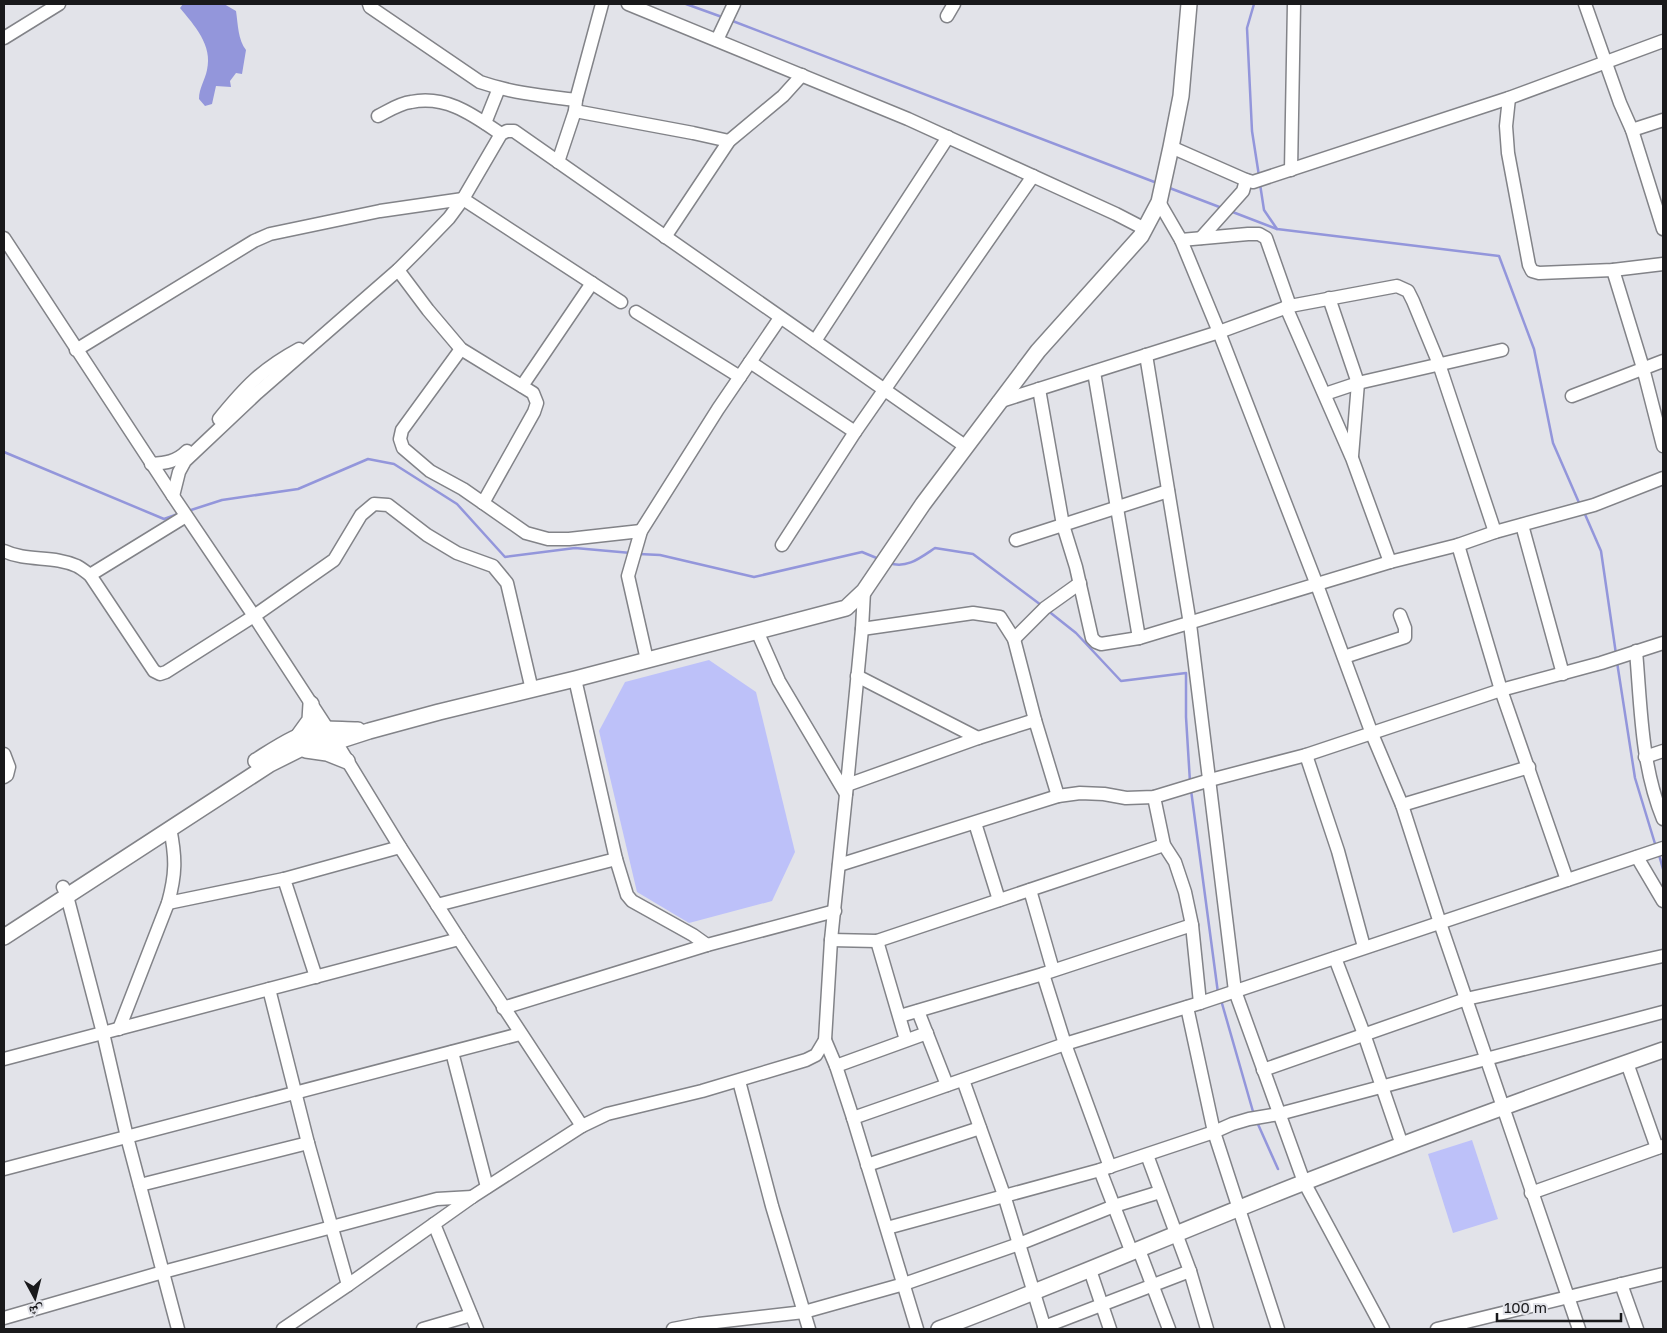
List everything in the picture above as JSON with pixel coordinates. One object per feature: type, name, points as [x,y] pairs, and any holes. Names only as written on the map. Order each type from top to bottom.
[{"type":"main road","points":[[4,936],[65,891],[266,755],[298,743],[317,744],[331,736],[369,731],[846,608],[864,591],[965,446],[1038,351],[1141,236],[1145,229],[1160,198],[1181,96],[1189,4]]},
{"type":"main road","points":[[4,925],[170,828],[270,764],[298,743],[310,720],[311,704]]},
{"type":"main road","points":[[298,743],[347,762]]},
{"type":"main road","points":[[939,1329],[1033,1294],[1304,1182],[1504,1106],[1663,1050]]},
{"type":"street","points":[[4,38],[59,4]]},
{"type":"street","points":[[369,4],[370,7],[480,82],[729,141]]},
{"type":"street","points":[[558,162],[576,105],[602,4]]},
{"type":"street","points":[[628,4],[948,137],[1145,229]]},
{"type":"street","points":[[947,16],[954,4]]},
{"type":"street","points":[[1291,170],[1294,4]]},
{"type":"street","points":[[1585,4],[1605,63],[1659,200],[1663,229]]},
{"type":"street","points":[[717,40],[733,5]]},
{"type":"street","points":[[1171,147],[1250,181],[1267,178],[1509,98],[1663,41]]},
{"type":"street","points":[[665,237],[729,141],[783,96],[802,75]]},
{"type":"street","points":[[485,123],[499,88]]},
{"type":"street","points":[[1509,98],[1506,126],[1508,153],[1532,271],[1539,273],[1613,270],[1663,264]]},
{"type":"street","points":[[378,116],[409,102],[432,100],[471,113],[501,134]]},
{"type":"street","points":[[1632,130],[1663,120]]},
{"type":"street","points":[[172,496],[179,472],[185,461],[250,399],[398,270],[448,218],[463,198],[501,134],[507,130],[514,131],[965,446]]},
{"type":"street","points":[[814,341],[948,137]]},
{"type":"street","points":[[782,545],[855,432],[1033,176]]},
{"type":"street","points":[[1201,238],[1250,181]]},
{"type":"street","points":[[76,350],[254,241],[270,234],[380,211],[463,198],[621,302]]},
{"type":"street","points":[[1160,198],[1182,240],[1219,332],[1317,584],[1372,734],[1402,805],[1440,924],[1579,1329]]},
{"type":"street","points":[[1182,240],[1248,234],[1259,234],[1266,238],[1288,306],[1352,458],[1390,562]]},
{"type":"street","points":[[4,238],[172,496],[254,616],[458,939],[582,1126]]},
{"type":"street","points":[[398,270],[461,349],[533,393],[537,402],[534,412],[483,503]]},
{"type":"street","points":[[1613,270],[1643,368],[1663,446]]},
{"type":"street","points":[[522,386],[592,283]]},
{"type":"street","points":[[998,402],[1219,332],[1288,306],[1397,286],[1408,291],[1439,364],[1495,532]]},
{"type":"street","points":[[1329,298],[1358,383],[1352,458]]},
{"type":"street","points":[[636,312],[740,377]]},
{"type":"street","points":[[647,660],[628,576],[641,531],[780,318]]},
{"type":"street","points":[[151,464],[176,461],[183,456],[219,419],[251,381],[289,355],[319,339]]},
{"type":"street","points":[[461,349],[402,430],[400,439],[403,448],[430,471],[463,489],[526,533],[548,539],[641,531]]},
{"type":"street","points":[[1325,394],[1358,383],[1502,350]]},
{"type":"street","points":[[1146,355],[1190,624],[1207,781],[1235,991],[1304,1182],[1383,1329]]},
{"type":"street","points":[[1572,396],[1663,361]]},
{"type":"street","points":[[750,362],[855,432]]},
{"type":"street","points":[[1094,372],[1139,638]]},
{"type":"street","points":[[1040,389],[1063,525],[1080,583],[1092,638],[1101,644],[1139,638],[1190,624],[1390,562],[1458,545],[1495,532],[1594,505],[1663,478]]},
{"type":"street","points":[[1016,540],[1168,491]]},
{"type":"street","points":[[4,551],[15,557],[61,562],[77,566],[90,575],[154,671],[160,674],[254,616],[334,560],[361,515],[374,504],[388,505],[427,535],[457,553],[492,566],[501,574],[507,583],[532,690]]},
{"type":"street","points":[[90,575],[186,516]]},
{"type":"street","points":[[1522,525],[1563,674]]},
{"type":"street","points":[[1458,545],[1501,690],[1567,880]]},
{"type":"street","points":[[1014,639],[1045,608],[1080,583]]},
{"type":"street","points":[[864,591],[847,790],[831,940],[826,1040],[853,1118],[917,1329]]},
{"type":"street","points":[[862,629],[973,613],[1000,617],[1014,639],[1035,720],[1058,796]]},
{"type":"street","points":[[1344,657],[1405,637],[1405,628],[1400,615]]},
{"type":"street","points":[[757,632],[779,681],[847,790]]},
{"type":"street","points":[[839,865],[1058,796],[1080,793],[1104,794],[1126,798],[1154,798],[1207,781],[1306,756],[1501,690],[1601,663],[1663,643]]},
{"type":"street","points":[[1634,652],[1645,757],[1663,819]]},
{"type":"street","points":[[857,676],[978,738]]},
{"type":"street","points":[[574,679],[616,859],[628,895],[632,901],[693,935],[707,945]]},
{"type":"street","points":[[847,790],[978,738],[1035,720]]},
{"type":"street","points":[[1645,757],[1663,751]]},
{"type":"street","points":[[4,754],[9,767],[4,777]]},
{"type":"street","points":[[1306,756],[1338,851],[1364,947]]},
{"type":"street","points":[[1402,805],[1529,767]]},
{"type":"street","points":[[1154,798],[1164,845],[1175,862],[1180,876],[1192,925],[1204,1002]]},
{"type":"street","points":[[975,823],[999,900]]},
{"type":"street","points":[[119,1029],[168,903],[175,863],[170,828]]},
{"type":"street","points":[[831,940],[877,942],[1164,845]]},
{"type":"street","points":[[168,903],[284,880],[400,847]]},
{"type":"street","points":[[853,1118],[1065,1044],[1204,1002],[1663,848]]},
{"type":"street","points":[[1640,856],[1663,902]]},
{"type":"street","points":[[437,905],[616,859]]},
{"type":"street","points":[[284,880],[316,977]]},
{"type":"street","points":[[1030,890],[1065,1044],[1105,1168],[1114,1206],[1152,1284],[1169,1329]]},
{"type":"street","points":[[65,891],[178,1329]]},
{"type":"street","points":[[503,1008],[707,945],[835,911]]},
{"type":"street","points":[[900,1016],[1048,972],[1192,925]]},
{"type":"street","points":[[4,1059],[458,939]]},
{"type":"street","points":[[877,942],[906,1040]]},
{"type":"street","points":[[1262,1070],[1466,999],[1663,956]]},
{"type":"street","points":[[1335,958],[1364,1034],[1402,1145]]},
{"type":"street","points":[[269,989],[308,1143],[348,1285]]},
{"type":"street","points":[[1187,1006],[1214,1132],[1278,1329]]},
{"type":"street","points":[[918,1011],[947,1085]]},
{"type":"street","points":[[887,1228],[1105,1168],[1249,1119],[1279,1114],[1663,1012]]},
{"type":"street","points":[[836,1066],[926,1033]]},
{"type":"street","points":[[4,1169],[520,1034]]},
{"type":"street","points":[[283,1329],[487,1186],[582,1126],[607,1114],[739,1081],[806,1060],[816,1054],[826,1040]]},
{"type":"street","points":[[452,1052],[487,1186]]},
{"type":"street","points":[[1531,1193],[1660,1147],[1627,1063]]},
{"type":"street","points":[[963,1080],[1004,1195],[1045,1328],[1190,1270]]},
{"type":"street","points":[[739,1081],[772,1206],[809,1329]]},
{"type":"street","points":[[867,1165],[980,1128]]},
{"type":"street","points":[[140,1185],[308,1143]]},
{"type":"street","points":[[1147,1155],[1190,1270],[1207,1329]]},
{"type":"street","points":[[672,1329],[699,1324],[804,1312],[904,1284],[1019,1244],[1114,1206],[1160,1192]]},
{"type":"street","points":[[4,1318],[164,1272],[437,1199],[472,1197]]},
{"type":"street","points":[[434,1224],[477,1329]]},
{"type":"street","points":[[1090,1270],[1110,1329]]},
{"type":"street","points":[[1437,1329],[1663,1274]]},
{"type":"street","points":[[1621,1284],[1637,1329]]},
{"type":"street","points":[[423,1329],[471,1315]]},
{"type":"shaded area","points":[[183,4],[224,4],[236,11],[240,37],[246,50],[242,74],[236,73],[230,81],[231,87],[216,86],[212,104],[205,106],[199,99],[207,70],[207,52],[201,36],[180,8]]},
{"type":"shaded area","points":[[709,660],[756,692],[795,852],[772,901],[689,923],[637,892],[599,731],[625,682]]},
{"type":"shaded area","points":[[1472,1140],[1498,1219],[1453,1233],[1428,1154]]},
{"type":"waterway","points":[[686,4],[722,17]]},
{"type":"waterway","points":[[1254,4],[1247,28],[1252,131],[1259,176]]},
{"type":"waterway","points":[[730,20],[1157,183]]},
{"type":"waterway","points":[[1260,184],[1264,210],[1277,229]]},
{"type":"waterway","points":[[1167,187],[1222,208]]},
{"type":"waterway","points":[[1230,211],[1277,229],[1499,256],[1534,349],[1553,443],[1580,505]]},
{"type":"waterway","points":[[4,452],[164,519],[178,514]]},
{"type":"waterway","points":[[188,511],[222,500],[298,489],[368,459],[394,464],[457,504],[505,557],[575,548],[631,553]]},
{"type":"waterway","points":[[1584,512],[1601,551],[1616,654]]},
{"type":"waterway","points":[[889,563],[908,564],[935,548],[973,554],[1041,605]]},
{"type":"waterway","points":[[639,554],[660,555],[754,577],[862,552],[879,559]]},
{"type":"waterway","points":[[1047,610],[1076,633],[1121,681],[1186,673],[1186,717],[1190,782]]},
{"type":"waterway","points":[[1617,662],[1635,778],[1656,847]]},
{"type":"waterway","points":[[1191,790],[1218,993]]},
{"type":"waterway","points":[[1659,855],[1663,869]]},
{"type":"waterway","points":[[1221,1000],[1254,1115]]},
{"type":"waterway","points":[[1257,1122],[1278,1169]]}]
